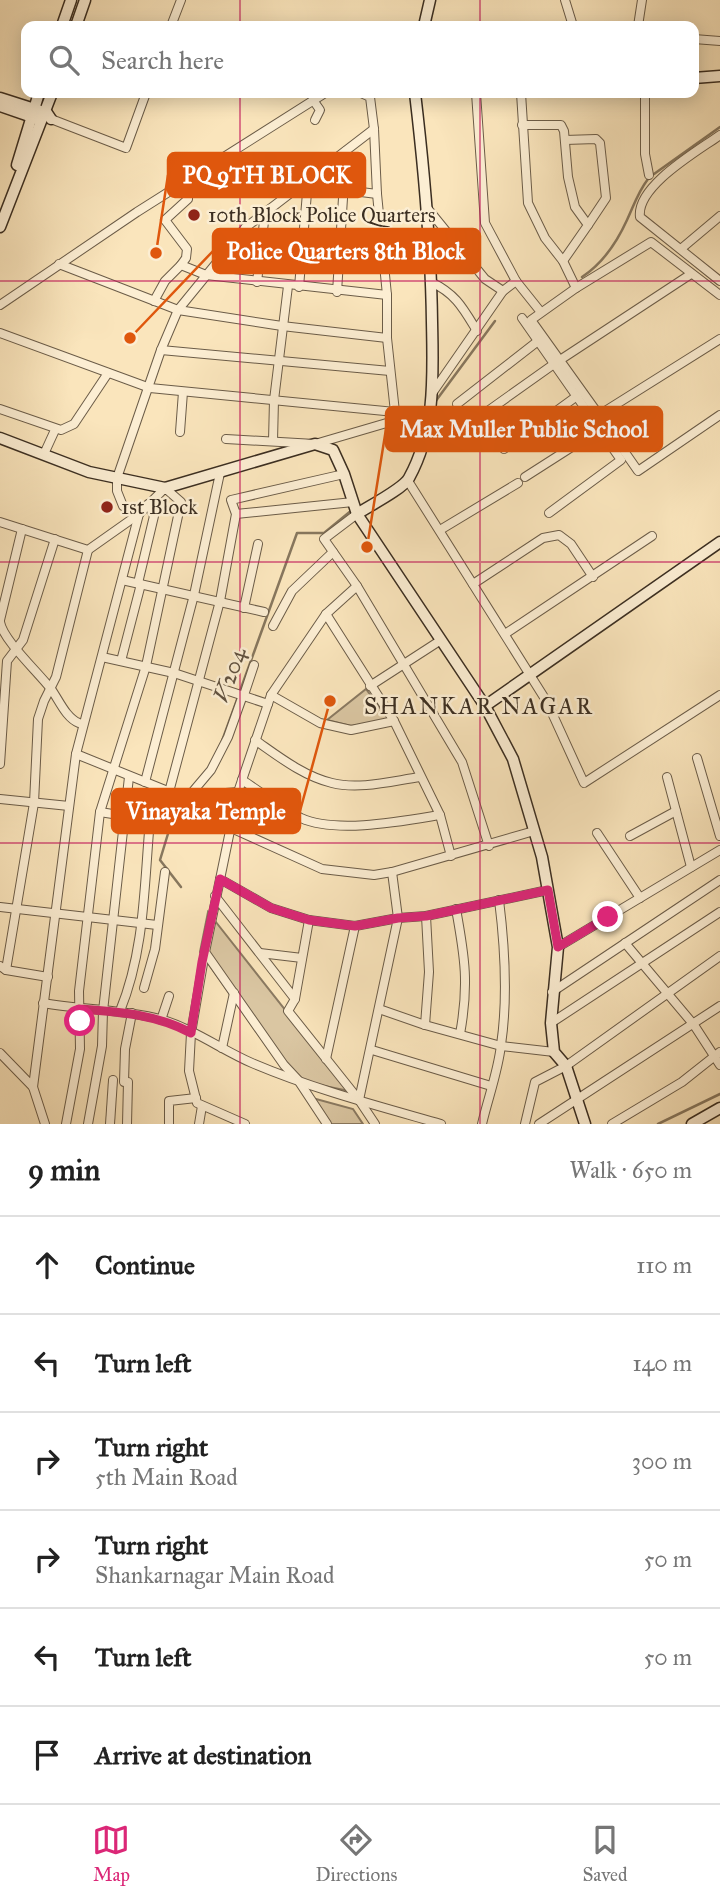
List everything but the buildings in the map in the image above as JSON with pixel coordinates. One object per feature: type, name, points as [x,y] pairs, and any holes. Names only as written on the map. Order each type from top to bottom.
[{"type":"street","points":[[64,21],[71,0]]},
{"type":"street","points":[[78,21],[85,0]]},
{"type":"street","points":[[173,21],[181,0]]},
{"type":"street","points":[[425,21],[430,0]]},
{"type":"street","points":[[565,0],[571,21]]},
{"type":"street","points":[[639,21],[642,0]]},
{"type":"street","points":[[699,39],[720,41]]},
{"type":"street","points":[[699,78],[720,76]]},
{"type":"street","points":[[0,97],[41,116],[126,148],[144,98]]},
{"type":"street","points":[[0,227],[41,116],[39,98]]},
{"type":"street","points":[[0,210],[49,98]]},
{"type":"street","points":[[0,305],[184,182],[316,98]]},
{"type":"street","points":[[0,438],[89,472],[165,488],[390,422],[395,412],[387,338],[387,295],[370,98]]},
{"type":"street","points":[[416,98],[428,209],[431,282],[433,392],[427,438],[408,481],[355,508],[324,539],[357,586],[462,762],[489,846]]},
{"type":"street","points":[[476,98],[485,223],[516,281],[540,311]]},
{"type":"street","points":[[521,98],[528,203],[545,238],[563,261],[576,288]]},
{"type":"street","points":[[645,98],[645,155],[649,175]]},
{"type":"street","points":[[313,100],[320,110],[315,121]]},
{"type":"street","points":[[0,106],[41,116]]},
{"type":"street","points":[[522,125],[561,125],[575,207],[589,225]]},
{"type":"street","points":[[139,514],[122,506],[117,492],[117,478],[161,350],[178,310],[245,228],[374,129]]},
{"type":"street","points":[[720,135],[655,183],[641,202],[640,217],[720,281]]},
{"type":"street","points":[[563,261],[606,198],[600,143],[596,139],[565,140]]},
{"type":"street","points":[[337,292],[346,151]]},
{"type":"street","points":[[299,287],[308,181]]},
{"type":"street","points":[[154,300],[165,281],[186,258],[187,249],[165,220],[188,199],[184,182]]},
{"type":"street","points":[[345,190],[377,194]]},
{"type":"street","points":[[428,209],[485,279],[503,291]]},
{"type":"street","points":[[257,282],[265,213]]},
{"type":"street","points":[[682,248],[720,216]]},
{"type":"street","points":[[548,513],[621,460],[577,396],[531,320],[540,311],[651,242],[720,295]]},
{"type":"street","points":[[341,243],[382,246]]},
{"type":"street","points":[[59,264],[178,310],[387,338]]},
{"type":"street","points":[[181,265],[206,275],[337,292],[387,295]]},
{"type":"street","points":[[471,424],[557,362],[691,274]]},
{"type":"street","points":[[433,392],[503,291],[516,281]]},
{"type":"street","points":[[431,282],[448,290],[477,331]]},
{"type":"street","points":[[272,442],[278,361],[288,286]]},
{"type":"street","points":[[522,318],[638,471],[720,415]]},
{"type":"street","points":[[0,332],[150,388],[395,412]]},
{"type":"street","points":[[598,415],[720,339]]},
{"type":"street","points":[[457,404],[538,341]]},
{"type":"street","points":[[161,350],[390,371]]},
{"type":"street","points":[[0,408],[61,430],[74,424],[108,373]]},
{"type":"street","points":[[180,432],[183,392]]},
{"type":"street","points":[[504,449],[577,396]]},
{"type":"street","points":[[440,530],[600,429]]},
{"type":"street","points":[[44,454],[55,430]]},
{"type":"street","points":[[226,439],[315,444],[333,450],[355,508],[485,706],[513,759],[534,831],[558,947],[552,992],[554,1052],[566,1066],[585,1124]]},
{"type":"street","points":[[145,782],[194,595],[220,473]]},
{"type":"street","points":[[169,792],[220,601],[236,514],[231,502],[344,474]]},
{"type":"street","points":[[408,481],[530,675],[561,729],[584,783],[720,695]]},
{"type":"street","points":[[48,977],[3,968],[34,803],[38,719],[56,677],[88,550],[139,514],[165,488]]},
{"type":"street","points":[[66,1124],[80,1049],[79,1009],[100,812],[146,666],[181,502],[165,488]]},
{"type":"street","points":[[121,661],[154,516],[148,505]]},
{"type":"street","points":[[236,514],[355,508]]},
{"type":"street","points":[[33,1087],[76,754],[139,514]]},
{"type":"street","points":[[0,522],[88,550]]},
{"type":"street","points":[[22,529],[0,621],[5,636],[51,689],[72,720],[79,723]]},
{"type":"street","points":[[473,584],[543,538],[559,535],[571,544],[593,577]]},
{"type":"street","points":[[505,634],[652,536]]},
{"type":"street","points":[[0,764],[7,661],[23,640],[55,539]]},
{"type":"street","points":[[485,706],[720,542]]},
{"type":"street","points":[[244,608],[258,544]]},
{"type":"street","points":[[273,626],[292,591],[333,552]]},
{"type":"street","points":[[122,580],[264,612]]},
{"type":"street","points":[[242,1123],[202,1106],[195,1098],[189,1071],[191,1033],[229,827],[269,700],[326,614],[357,586]]},
{"type":"street","points":[[326,614],[394,722],[440,815],[452,856]]},
{"type":"street","points":[[370,686],[441,640]]},
{"type":"street","points":[[102,657],[146,666],[269,700],[320,723],[351,730],[394,722]]},
{"type":"street","points":[[187,796],[211,770],[228,737],[241,694],[254,665]]},
{"type":"street","points":[[255,740],[303,772],[333,783],[365,785],[420,777]]},
{"type":"street","points":[[76,754],[169,792],[187,796],[238,792]]},
{"type":"street","points":[[697,758],[720,836]]},
{"type":"street","points":[[88,1124],[104,1030],[103,1011],[129,777]]},
{"type":"street","points":[[667,777],[691,867]]},
{"type":"street","points":[[242,780],[303,819],[377,825],[440,815]]},
{"type":"street","points":[[0,799],[69,806]]},
{"type":"street","points":[[630,836],[676,811]]},
{"type":"street","points":[[100,812],[150,820],[229,827],[322,869],[374,875],[489,846],[534,831]]},
{"type":"street","points":[[120,1011],[137,956],[150,820]]},
{"type":"street","points":[[597,833],[639,898]]},
{"type":"street","points":[[558,947],[720,850]]},
{"type":"street","points":[[144,988],[153,958],[164,872]]},
{"type":"street","points":[[359,1100],[372,1050],[398,918],[392,872]]},
{"type":"street","points":[[220,879],[271,908],[309,920],[355,926],[426,916],[548,890]]},
{"type":"street","points":[[552,992],[720,880]]},
{"type":"street","points":[[215,896],[295,999]]},
{"type":"street","points":[[482,1124],[501,1046],[505,972],[499,900]]},
{"type":"street","points":[[0,907],[157,925]]},
{"type":"street","points":[[456,909],[465,954],[467,986],[460,1034]]},
{"type":"street","points":[[551,1023],[720,912]]},
{"type":"street","points":[[425,1025],[429,972],[426,916]]},
{"type":"street","points":[[309,920],[295,999],[288,1012],[375,1124]]},
{"type":"street","points":[[326,1059],[355,926]]},
{"type":"street","points":[[625,943],[717,1054],[720,1065]]},
{"type":"street","points":[[205,952],[327,1124]]},
{"type":"street","points":[[260,953],[302,958]]},
{"type":"street","points":[[525,1124],[535,1082],[566,1066],[720,956]]},
{"type":"street","points":[[222,1048],[234,993]]},
{"type":"street","points":[[161,1020],[169,996]]},
{"type":"street","points":[[43,1003],[79,1009],[120,1011],[161,1020],[298,1080],[442,1124]]},
{"type":"street","points":[[539,1124],[720,1006]]},
{"type":"street","points":[[379,1009],[501,1046],[554,1052]]},
{"type":"street","points":[[127,1124],[129,1082],[125,1049],[139,1015]]},
{"type":"street","points":[[372,1050],[491,1086]]},
{"type":"street","points":[[0,1053],[33,1087],[46,1124]]},
{"type":"street","points":[[612,1124],[682,1082],[717,1054]]},
{"type":"street","points":[[95,1078],[129,1082]]},
{"type":"street","points":[[110,1124],[113,1080]]},
{"type":"street","points":[[169,1124],[169,1101],[195,1098]]},
{"type":"street","points":[[199,1124],[202,1106]]},
{"type":"street","points":[[701,1122],[720,1108]]},
{"type":"shaded area","points":[[366,689],[389,720],[351,726],[327,720]]},
{"type":"shaded area","points":[[208,912],[349,1091],[290,1079],[200,952]]},
{"type":"shaded area","points":[[305,1096],[353,1109],[363,1124],[326,1124]]},
{"type":"waterway","name":"V204","points":[[654,174],[720,127]]},
{"type":"waterway","name":"V204","points":[[582,277],[596,266],[614,244],[648,179]]},
{"type":"waterway","name":"V204","points":[[435,402],[495,321]]},
{"type":"waterway","name":"V204","points":[[416,427],[424,416]]},
{"type":"waterway","name":"V204","points":[[240,691],[297,533],[324,533],[352,510]]},
{"type":"waterway","name":"V204","points":[[222,741],[238,697]]},
{"type":"waterway","name":"V204","points":[[181,887],[160,860],[174,814],[186,799]]},
{"type":"waterway","points":[[658,1124],[720,1094]]},
{"type":"place","name":"10th Block Police Quarters","points":[[194,215]]},
{"type":"place","name":"PQ 9TH BLOCK","points":[[156,253]]},
{"type":"place","name":"Police Quarters 8th Block","points":[[130,338]]},
{"type":"place","name":"1st Block","points":[[107,507]]},
{"type":"place","name":"Max Muller Public School","points":[[367,547]]},
{"type":"place","name":"Vinayaka Temple","points":[[330,701]]},
{"type":"district","name":"SHANKAR NAGAR","points":[[479,706]]},
{"type":"route","points":[[80,1021],[79,1009],[120,1011],[161,1020],[191,1033],[202,962],[220,879],[271,908],[309,920],[355,926],[426,916],[548,890],[558,947],[608,917]]}]
